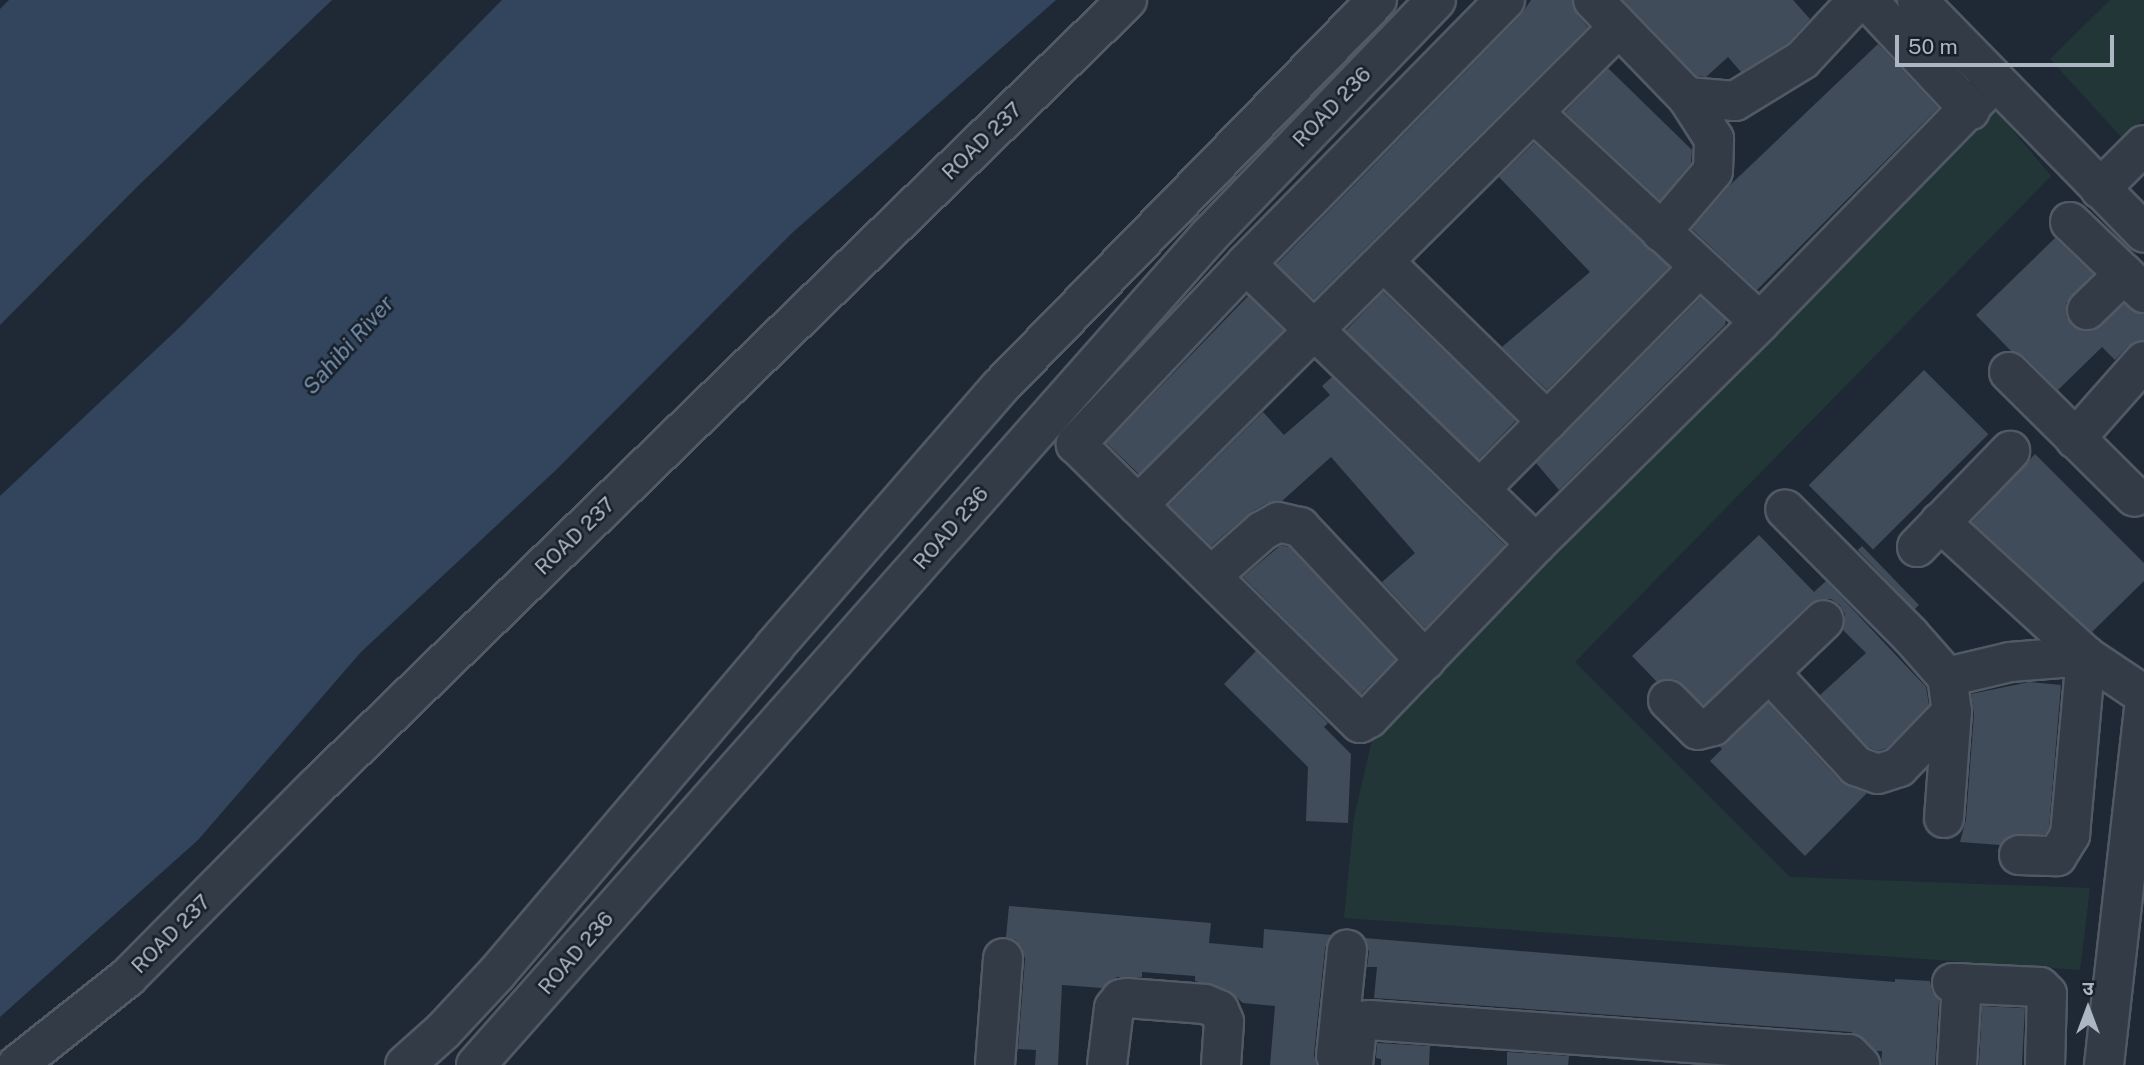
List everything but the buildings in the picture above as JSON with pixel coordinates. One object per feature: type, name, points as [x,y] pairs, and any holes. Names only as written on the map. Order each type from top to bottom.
[{"type":"street","name":"ROAD 237","points":[[17,1065],[128,977],[336,767],[1127,0]]},
{"type":"street","points":[[415,1061],[497,973],[774,647],[1000,387],[1377,0]]},
{"type":"street","name":"ROAD 236","points":[[477,1065],[1209,236],[1437,0]]},
{"type":"street","points":[[1505,0],[1246,264],[1076,444],[1360,723],[1369,718],[1536,544],[1760,322],[1982,96]]},
{"type":"street","points":[[1593,0],[1687,97],[1714,139],[1713,171],[1661,232]]},
{"type":"street","points":[[1687,97],[1735,101],[1802,60],[1858,0]]},
{"type":"street","points":[[1867,0],[2100,190],[2144,233]]},
{"type":"street","points":[[1917,0],[1982,96]]},
{"type":"street","points":[[1138,505],[1535,114],[1619,27]]},
{"type":"street","points":[[1535,114],[1760,322]]},
{"type":"street","points":[[2100,190],[2144,145]]},
{"type":"street","points":[[2070,222],[2134,284],[2087,310]]},
{"type":"street","points":[[1384,262],[1547,421]]},
{"type":"street","points":[[1246,264],[1536,544]]},
{"type":"street","points":[[1480,489],[1699,268]]},
{"type":"street","points":[[2075,439],[2144,361]]},
{"type":"street","points":[[2009,372],[2135,498]]},
{"type":"street","points":[[2010,451],[1928,535],[2086,656],[2144,695]]},
{"type":"street","points":[[1786,509],[1910,635],[1949,694],[1944,818]]},
{"type":"street","points":[[1211,576],[1262,531],[1279,522],[1300,527],[1425,660]]},
{"type":"street","points":[[1668,700],[1698,730],[1713,726],[1824,620]]},
{"type":"street","points":[[1770,673],[1856,766],[1878,774],[1899,767],[1949,694],[2010,662],[2086,656]]},
{"type":"street","points":[[2019,855],[2057,856],[2070,835],[2086,656]]},
{"type":"street","points":[[2104,1065],[2144,706]]},
{"type":"street","points":[[1335,1065],[1347,950]]},
{"type":"street","points":[[995,1065],[1003,958]]},
{"type":"street","points":[[1957,1065],[1957,983],[2040,987],[2047,994],[2045,1065]]},
{"type":"street","points":[[1107,1065],[1114,1008],[1121,999],[1127,998],[1206,1004],[1219,1010],[1224,1022],[1221,1065]]},
{"type":"street","points":[[1353,1065],[1357,1026],[1362,1021],[1586,1050],[1849,1054],[1860,1065]]},
{"type":"green space","points":[[2110,0],[2144,0],[2144,119],[2123,139],[2050,59]]},
{"type":"green space","points":[[1993,107],[2051,176],[1575,662],[1790,877],[2090,888],[2080,970],[1344,918],[1354,818],[1372,740]]},
{"type":"water","points":[[9,0],[332,0],[139,185],[0,325],[0,9]]},
{"type":"water","name":"Sahibi River","points":[[502,0],[1056,0],[792,233],[557,469],[361,652],[198,840],[0,1017],[0,496],[180,327]]}]
